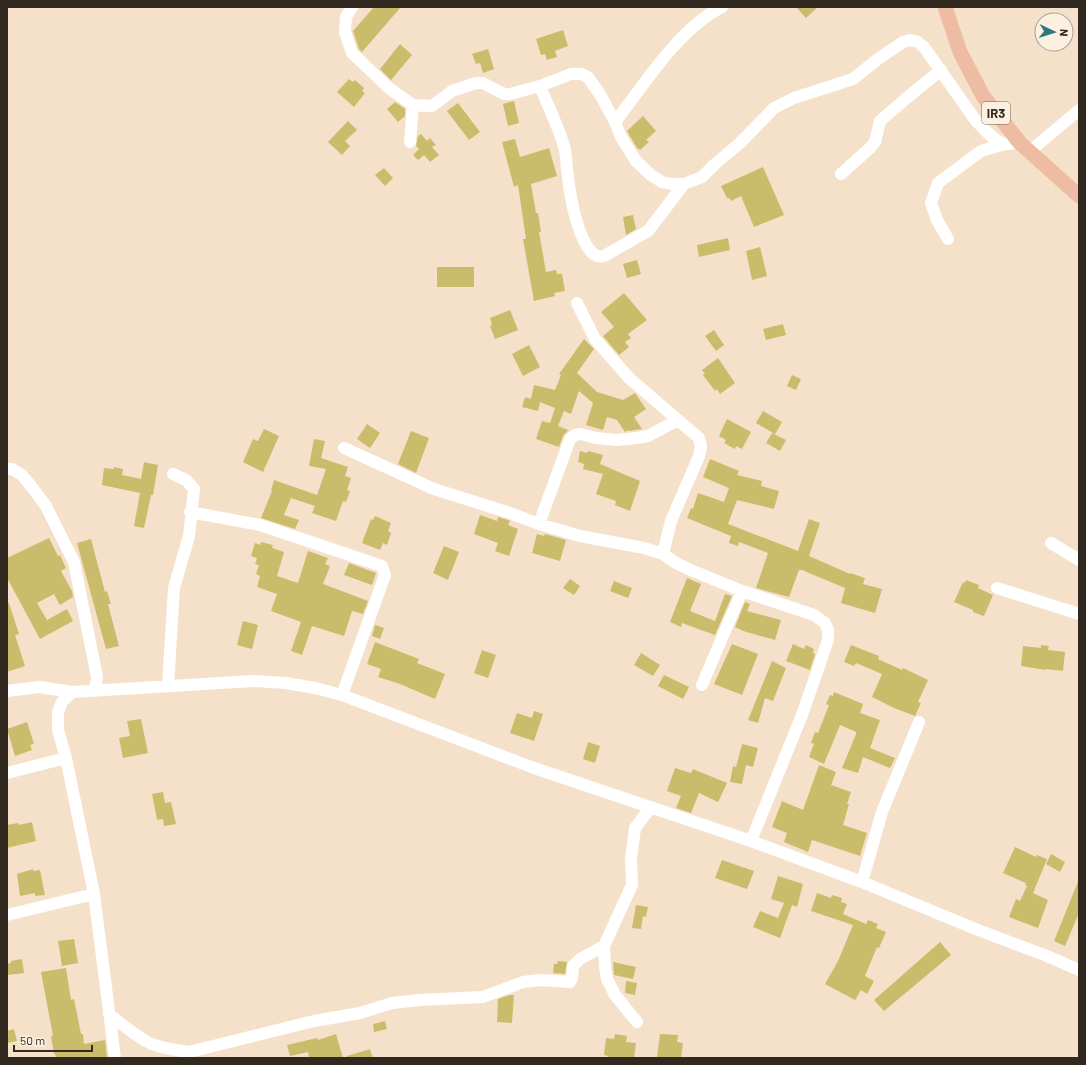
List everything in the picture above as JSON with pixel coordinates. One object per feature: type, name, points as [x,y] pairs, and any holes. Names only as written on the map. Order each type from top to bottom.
[{"type":"main road","name":"IR3","points":[[944,7],[960,52],[983,96],[1018,146],[1079,196]]},
{"type":"street","points":[[352,7],[346,17],[345,32],[352,53],[390,89],[414,105],[432,106],[452,91],[476,83],[483,83],[504,94],[510,94],[540,86],[571,74],[581,74],[588,77],[601,96],[621,137],[632,155],[651,175],[662,182],[671,184],[684,184],[702,177],[715,164],[740,144],[774,108],[794,98],[853,79],[878,59],[903,42],[910,40],[918,42],[924,47],[976,121],[997,140],[1018,146]]},
{"type":"street","points":[[615,122],[683,37],[713,12],[722,7]]},
{"type":"street","points":[[841,174],[875,142],[880,121],[941,70]]},
{"type":"street","points":[[540,86],[564,147],[572,202],[582,239],[593,255],[599,258],[604,256],[648,231],[684,184]]},
{"type":"street","points":[[410,142],[414,105]]},
{"type":"street","points":[[948,239],[937,220],[931,203],[938,183],[981,151],[1018,146],[1079,110]]},
{"type":"street","points":[[577,303],[595,339],[629,378],[699,438],[701,446],[699,456],[671,521],[663,554]]},
{"type":"street","points":[[539,524],[570,439],[575,435],[581,434],[596,438],[617,440],[637,438],[648,436],[678,420]]},
{"type":"street","points":[[344,448],[434,490],[580,536],[644,548],[663,554],[676,563],[693,571],[742,591],[814,615],[825,623],[828,630],[828,640],[802,715],[751,841]]},
{"type":"street","points":[[7,469],[12,469],[22,475],[46,506],[74,562],[97,677],[95,691]]},
{"type":"street","points":[[168,686],[174,588],[189,536],[190,512],[194,489],[186,480],[173,474]]},
{"type":"street","points":[[190,512],[260,526],[382,566],[385,575],[342,696]]},
{"type":"street","points":[[1051,543],[1079,560]]},
{"type":"street","points":[[998,588],[1079,614]]},
{"type":"street","points":[[702,685],[742,591]]},
{"type":"street","points":[[7,691],[38,687],[72,692],[226,682],[286,683],[315,688],[342,696],[534,768],[751,841],[862,882],[1079,970]]},
{"type":"street","points":[[72,692],[62,702],[58,712],[58,730],[66,758],[94,894],[115,1058]]},
{"type":"street","points":[[862,882],[882,812],[919,722]]},
{"type":"street","points":[[7,773],[66,758]]},
{"type":"street","points":[[637,1022],[615,995],[607,979],[604,946],[632,885],[631,860],[635,828],[651,807]]},
{"type":"street","points":[[7,915],[94,894]]},
{"type":"street","points":[[109,1014],[152,1044],[189,1052],[314,1021],[360,1013],[392,1003],[483,997],[523,982],[541,980],[570,982],[572,978],[573,966],[580,959],[604,946]]},
{"type":"building","points":[[374,7],[401,7],[362,52],[359,49],[353,31]]},
{"type":"building","points":[[796,7],[818,7],[806,18]]},
{"type":"building","points":[[563,30],[568,46],[555,51],[557,57],[547,60],[545,54],[541,55],[536,39]]},
{"type":"building","points":[[400,44],[412,55],[391,80],[380,69]]},
{"type":"building","points":[[488,49],[494,69],[483,73],[480,63],[476,64],[472,54]]},
{"type":"building","points":[[349,79],[353,82],[355,80],[364,88],[362,91],[365,93],[354,107],[337,92]]},
{"type":"building","points":[[514,101],[519,123],[508,126],[503,104]]},
{"type":"building","points":[[395,102],[405,109],[405,116],[398,122],[387,109]]},
{"type":"building","points":[[458,103],[480,132],[469,140],[447,111]]},
{"type":"building","points":[[643,116],[656,131],[646,140],[649,142],[640,150],[637,148],[627,131]]},
{"type":"building","points":[[348,121],[357,130],[345,141],[350,146],[342,155],[328,142]]},
{"type":"building","points":[[421,134],[427,141],[430,138],[436,145],[432,147],[439,155],[430,162],[424,155],[418,160],[413,155],[419,149],[416,146],[418,136]]},
{"type":"building","points":[[515,139],[520,157],[549,148],[557,176],[531,184],[536,213],[538,213],[541,232],[539,232],[546,272],[556,270],[557,274],[562,274],[565,291],[554,293],[555,296],[534,301],[523,239],[526,239],[518,185],[514,187],[502,142]]},
{"type":"building","points":[[763,167],[784,215],[754,227],[741,196],[731,201],[727,198],[721,186]]},
{"type":"building","points":[[384,168],[393,178],[385,186],[375,175]]},
{"type":"building","points":[[633,215],[636,229],[626,235],[623,217]]},
{"type":"building","points":[[728,238],[730,250],[699,257],[697,245]]},
{"type":"building","points":[[760,247],[767,276],[752,280],[746,251]]},
{"type":"building","points":[[637,260],[641,274],[627,278],[623,264]]},
{"type":"building","points":[[437,267],[474,267],[474,287],[437,287]]},
{"type":"building","points":[[624,293],[647,320],[628,334],[631,338],[625,342],[629,347],[619,355],[603,336],[614,327],[601,312]]},
{"type":"building","points":[[510,310],[518,330],[495,339],[490,326],[492,325],[490,318]]},
{"type":"building","points":[[783,324],[786,335],[766,340],[763,329]]},
{"type":"building","points":[[714,330],[724,345],[716,351],[705,336]]},
{"type":"building","points":[[584,339],[594,349],[577,373],[597,392],[623,400],[635,393],[646,409],[634,417],[642,429],[628,430],[625,432],[617,420],[607,417],[603,430],[586,425],[593,403],[579,391],[571,414],[564,411],[558,426],[568,430],[563,436],[559,447],[536,439],[542,421],[550,423],[555,408],[540,402],[538,411],[522,407],[525,397],[531,399],[534,385],[555,390],[561,375],[559,374]]},
{"type":"building","points":[[529,345],[540,367],[523,376],[512,354]]},
{"type":"building","points":[[718,358],[735,383],[720,394],[717,389],[715,391],[703,375],[705,374],[702,370]]},
{"type":"building","points":[[792,375],[801,379],[796,390],[787,386]]},
{"type":"building","points":[[763,411],[782,422],[775,434],[756,423]]},
{"type":"building","points":[[727,419],[751,432],[742,449],[736,446],[735,449],[724,443],[726,440],[719,436]]},
{"type":"building","points":[[367,424],[380,433],[370,448],[357,439]]},
{"type":"building","points":[[264,429],[279,436],[263,472],[243,462],[253,439],[258,441]]},
{"type":"building","points":[[411,431],[429,438],[416,473],[398,464]]},
{"type":"building","points":[[772,433],[786,440],[780,451],[766,443]]},
{"type":"building","points":[[314,439],[325,441],[321,458],[348,467],[345,476],[351,478],[347,490],[350,491],[346,502],[343,501],[336,521],[312,513],[315,506],[291,498],[284,515],[299,520],[295,529],[261,518],[272,491],[274,480],[317,495],[326,469],[309,466]]},
{"type":"building","points":[[580,451],[587,453],[588,451],[603,455],[600,464],[640,481],[630,511],[615,505],[616,501],[596,494],[603,474],[583,469],[584,464],[578,462]]},
{"type":"building","points":[[710,459],[739,471],[737,475],[762,481],[761,486],[779,491],[774,509],[737,500],[728,524],[798,551],[809,519],[820,523],[809,556],[850,574],[865,578],[863,584],[882,589],[875,613],[841,603],[845,588],[802,570],[799,570],[789,597],[756,588],[768,553],[739,542],[738,546],[729,543],[731,536],[687,518],[691,508],[693,509],[698,493],[724,502],[729,488],[703,477]]},
{"type":"building","points":[[144,462],[158,465],[153,495],[151,495],[144,528],[134,526],[140,493],[102,485],[104,468],[114,469],[114,467],[123,469],[122,475],[141,479]]},
{"type":"building","points":[[480,515],[497,521],[498,517],[508,520],[510,521],[508,525],[518,529],[509,556],[495,551],[498,543],[474,534]]},
{"type":"building","points":[[375,516],[391,523],[388,531],[391,533],[387,545],[383,543],[380,550],[362,543],[371,519],[373,520]]},
{"type":"building","points":[[537,534],[544,536],[545,534],[566,540],[560,561],[532,553]]},
{"type":"building","points":[[49,538],[66,568],[61,571],[72,591],[73,597],[60,605],[54,594],[37,603],[47,620],[67,609],[73,621],[40,639],[7,578],[7,558]]},
{"type":"building","points":[[91,539],[105,592],[107,591],[111,604],[108,604],[119,646],[106,649],[77,543]]},
{"type":"building","points":[[261,542],[273,545],[272,548],[284,552],[277,576],[298,583],[308,551],[328,558],[325,564],[330,566],[323,584],[368,601],[363,614],[352,611],[344,636],[312,626],[302,655],[291,651],[301,622],[271,611],[277,594],[257,587],[260,576],[256,574],[259,565],[255,564],[257,558],[251,556],[255,543],[260,545]]},
{"type":"building","points":[[444,546],[459,552],[448,580],[433,573]]},
{"type":"building","points":[[349,563],[376,573],[372,585],[344,575]]},
{"type":"building","points":[[687,578],[701,584],[690,611],[715,621],[725,594],[732,596],[715,635],[682,623],[681,627],[670,622]]},
{"type":"building","points":[[570,579],[580,586],[574,595],[563,588]]},
{"type":"building","points":[[966,580],[979,585],[978,588],[993,595],[984,616],[954,602],[963,582],[965,583]]},
{"type":"building","points":[[614,581],[632,588],[628,598],[610,591]]},
{"type":"building","points":[[745,602],[750,604],[747,611],[781,620],[775,640],[743,631],[735,627]]},
{"type":"building","points":[[7,603],[9,603],[19,634],[15,635],[25,666],[7,672]]},
{"type":"building","points":[[243,621],[258,625],[252,649],[237,645]]},
{"type":"building","points":[[375,625],[384,628],[380,639],[372,636]]},
{"type":"building","points":[[375,642],[419,659],[417,663],[445,674],[435,699],[400,684],[378,677],[381,669],[367,664]]},
{"type":"building","points":[[732,644],[758,654],[742,695],[714,684]]},
{"type":"building","points":[[793,644],[804,649],[806,645],[814,649],[813,653],[815,654],[810,670],[786,661]]},
{"type":"building","points":[[851,645],[879,656],[878,659],[902,670],[903,668],[928,680],[918,702],[921,703],[915,716],[872,697],[882,674],[856,663],[854,666],[844,662]]},
{"type":"building","points":[[1041,645],[1049,646],[1048,650],[1065,652],[1063,671],[1021,666],[1023,646],[1041,648]]},
{"type":"building","points":[[482,650],[496,655],[488,678],[474,673]]},
{"type":"building","points":[[641,653],[660,665],[653,676],[634,665]]},
{"type":"building","points":[[772,661],[786,668],[773,701],[765,698],[758,723],[748,720]]},
{"type":"building","points":[[664,675],[689,687],[683,699],[658,686]]},
{"type":"building","points":[[834,692],[863,704],[860,713],[880,720],[870,748],[895,758],[890,768],[863,757],[858,773],[842,768],[856,732],[840,725],[824,764],[809,757],[814,744],[811,743],[815,732],[818,733],[829,705],[826,704],[830,695],[833,696]]},
{"type":"building","points":[[534,711],[543,714],[534,741],[510,733],[517,713],[532,718]]},
{"type":"building","points":[[141,719],[148,753],[123,758],[119,738],[130,736],[127,721]]},
{"type":"building","points":[[27,722],[34,744],[30,745],[32,750],[15,756],[7,729]]},
{"type":"building","points":[[588,742],[600,746],[595,763],[583,759]]},
{"type":"building","points":[[742,744],[758,748],[753,767],[746,765],[742,784],[730,782],[733,766],[736,767]]},
{"type":"building","points":[[819,765],[836,772],[831,785],[851,792],[843,825],[867,833],[860,856],[812,840],[808,852],[784,842],[787,833],[772,827],[782,801],[803,810]]},
{"type":"building","points":[[675,768],[691,773],[693,769],[727,783],[718,802],[699,793],[691,813],[676,808],[681,796],[667,791]]},
{"type":"building","points":[[163,792],[165,803],[171,802],[176,824],[164,826],[163,819],[157,820],[152,794]]},
{"type":"building","points":[[32,822],[36,841],[7,848],[7,825],[18,823],[19,825]]},
{"type":"building","points":[[1015,847],[1036,857],[1037,855],[1047,859],[1033,893],[1048,900],[1038,928],[1009,917],[1016,899],[1020,901],[1027,886],[1025,885],[1026,883],[1003,873]]},
{"type":"building","points":[[1051,854],[1065,862],[1060,872],[1046,864]]},
{"type":"building","points":[[722,860],[754,871],[747,889],[715,878]]},
{"type":"building","points":[[33,869],[33,871],[40,870],[45,895],[35,896],[35,893],[20,896],[17,874]]},
{"type":"building","points":[[778,876],[803,884],[797,907],[792,905],[780,938],[753,927],[760,911],[778,918],[784,903],[771,899]]},
{"type":"building","points":[[1079,879],[1079,913],[1065,946],[1054,941]]},
{"type":"building","points":[[817,893],[831,898],[832,895],[842,898],[841,902],[847,904],[843,914],[866,924],[868,920],[878,924],[876,928],[886,932],[879,948],[877,947],[865,976],[874,981],[867,994],[861,990],[855,1000],[825,984],[838,961],[853,925],[811,911]]},
{"type":"building","points":[[636,905],[648,907],[646,917],[643,916],[641,929],[632,928]]},
{"type":"building","points":[[74,939],[78,963],[62,966],[58,941]]},
{"type":"building","points":[[940,942],[951,955],[884,1011],[874,1000]]},
{"type":"building","points":[[22,959],[24,973],[7,975],[7,964],[11,963],[11,961]]},
{"type":"building","points":[[558,961],[567,962],[565,974],[553,973],[554,964],[557,964]]},
{"type":"building","points":[[613,962],[636,967],[633,979],[614,975]]},
{"type":"building","points":[[66,968],[71,1000],[74,999],[84,1044],[105,1040],[107,1058],[56,1058],[54,1054],[51,1036],[53,1036],[41,972]]},
{"type":"building","points":[[626,981],[637,983],[635,995],[625,993]]},
{"type":"building","points":[[514,995],[512,1023],[497,1022],[498,999]]},
{"type":"building","points":[[385,1021],[387,1029],[374,1032],[373,1024]]},
{"type":"building","points":[[14,1029],[17,1041],[7,1043],[7,1031]]},
{"type":"building","points":[[336,1034],[343,1058],[309,1058],[308,1052],[290,1056],[287,1045],[317,1038],[318,1040]]},
{"type":"building","points":[[615,1034],[627,1036],[626,1042],[636,1043],[634,1058],[608,1058],[608,1056],[604,1055],[606,1038],[614,1039]]},
{"type":"building","points":[[660,1034],[678,1035],[677,1042],[683,1043],[681,1058],[657,1058]]},
{"type":"building","points":[[370,1049],[373,1058],[348,1058],[347,1056]]}]
